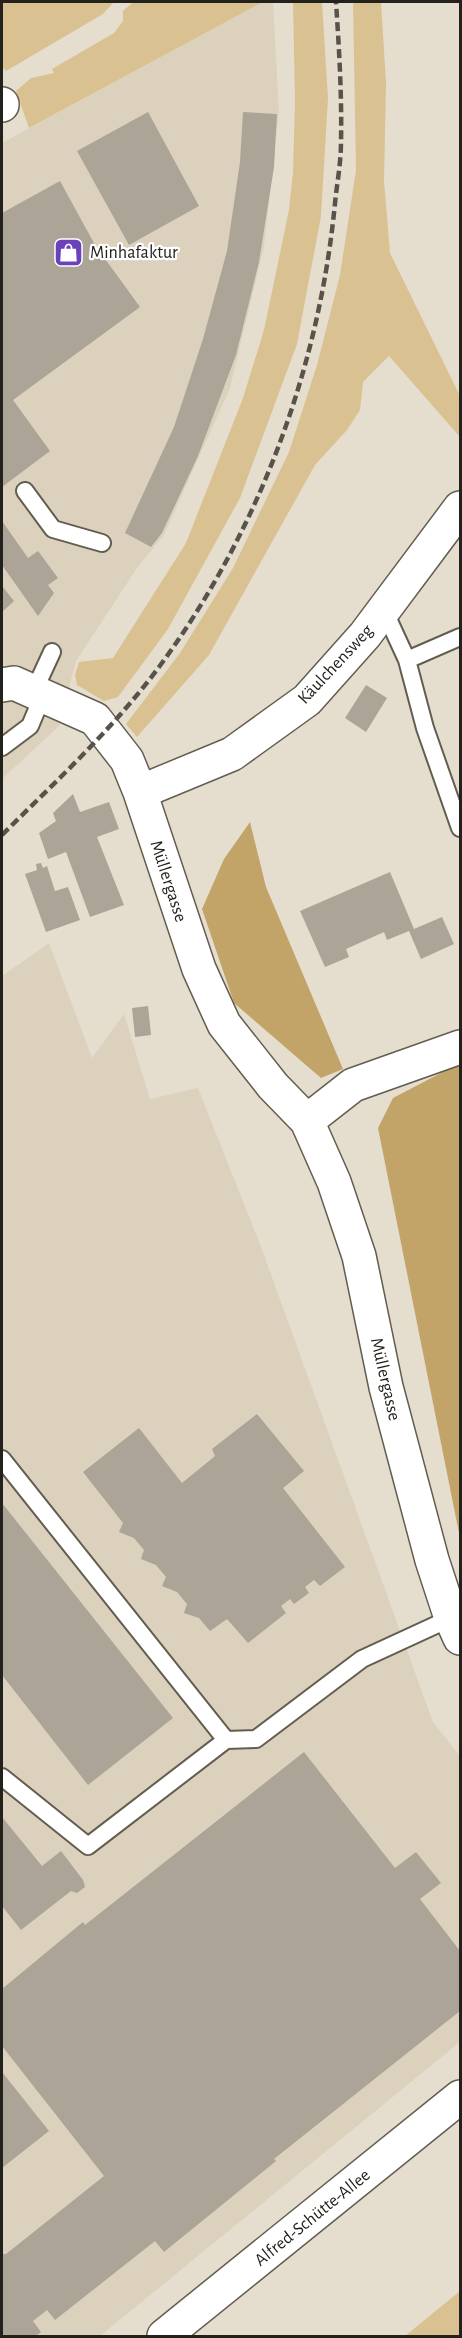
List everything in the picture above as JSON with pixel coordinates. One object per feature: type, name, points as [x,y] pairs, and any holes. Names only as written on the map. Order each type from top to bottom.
[{"type":"street","name":"Käulchensweg","points":[[140,792],[232,754],[307,700],[384,610],[460,508]]},
{"type":"street","name":"Müllergasse","points":[[2,685],[15,683],[95,719],[127,760],[140,792],[199,969],[224,1024],[273,1086],[306,1121],[334,1182],[359,1257],[386,1387],[432,1560],[456,1628]]},
{"type":"street","points":[[306,1121],[353,1085],[460,1047]]},
{"type":"street","name":"Alfred-Schütte-Allee","points":[[164,2337],[460,2097]]},
{"type":"lane","points":[[25,491],[53,529],[102,543]]},
{"type":"lane","points":[[384,610],[407,660],[425,729],[460,828]]},
{"type":"lane","points":[[407,660],[460,637]]},
{"type":"lane","points":[[2,747],[30,726],[52,652]]},
{"type":"lane","points":[[2,1459],[226,1740]]},
{"type":"lane","points":[[2,1778],[88,1846],[226,1740],[256,1739],[362,1659],[456,1628]]},
{"type":"shaded area","points":[[2,2],[114,2],[103,14],[6,71],[2,67]]},
{"type":"shaded area","points":[[133,2],[263,2],[29,128],[16,91],[31,78],[54,73],[52,69],[114,33],[123,21],[123,11]]},
{"type":"shaded area","points":[[263,2],[273,2],[279,112],[264,247],[230,388],[164,535],[137,568],[76,661],[59,726],[2,779],[2,143]]},
{"type":"shaded area","points":[[293,2],[322,2],[328,98],[321,216],[297,344],[240,498],[168,629],[118,697],[104,701],[77,685],[75,675],[79,662],[113,658],[186,543],[243,398],[264,330],[289,210],[293,173],[295,100]]},
{"type":"shaded area","points":[[353,2],[381,2],[386,83],[384,181],[390,253],[460,396],[460,437],[389,356],[363,382],[360,410],[347,430],[315,465],[209,655],[137,737],[126,724],[180,653],[233,568],[289,452],[317,365],[340,275],[356,170]]},
{"type":"shaded area","points":[[250,822],[266,887],[343,1069],[321,1078],[234,1003],[202,909],[224,859]]},
{"type":"shaded area","points":[[49,943],[92,1058],[124,1014],[150,1099],[198,1088],[260,1244],[433,1722],[460,1756],[460,2042],[100,2336],[2,2336],[2,976]]},
{"type":"shaded area","points":[[460,1063],[460,1538],[378,1128],[393,1098]]},
{"type":"shaded area","points":[[460,2291],[460,2336],[405,2336]]},
{"type":"building","points":[[148,112],[199,206],[129,245],[77,151]]},
{"type":"building","points":[[243,112],[277,114],[274,167],[259,262],[236,355],[198,456],[162,533],[151,547],[125,533],[174,427],[203,339],[227,251],[240,162]]},
{"type":"building","points":[[60,181],[95,245],[140,307],[13,400],[50,451],[2,487],[2,213]]},
{"type":"building","points":[[2,521],[28,558],[38,551],[58,578],[48,585],[54,593],[38,616],[2,565]]},
{"type":"building","points":[[2,586],[14,601],[2,612]]},
{"type":"building","points":[[366,685],[387,698],[366,732],[345,718]]},
{"type":"building","points":[[73,794],[80,812],[109,802],[119,829],[97,837],[124,905],[90,917],[66,852],[48,859],[39,833],[56,821],[53,813]]},
{"type":"building","points":[[41,863],[43,868],[47,866],[55,891],[68,887],[80,920],[46,932],[25,874],[37,870],[36,864]]},
{"type":"building","points":[[390,872],[414,929],[442,917],[454,944],[421,959],[409,931],[387,940],[384,932],[346,949],[349,957],[325,967],[300,911]]},
{"type":"building","points":[[148,1006],[151,1035],[135,1037],[132,1008]]},
{"type":"building","points":[[257,1414],[304,1471],[283,1488],[345,1567],[320,1586],[314,1580],[305,1587],[309,1593],[294,1604],[290,1599],[281,1606],[286,1613],[248,1643],[227,1619],[210,1631],[199,1618],[184,1613],[187,1604],[177,1592],[162,1586],[166,1577],[156,1565],[141,1559],[144,1550],[134,1538],[119,1532],[123,1523],[83,1472],[139,1428],[182,1483],[215,1456],[212,1449]]},
{"type":"building","points":[[2,1503],[173,1718],[88,1785],[2,1675]]},
{"type":"building","points":[[304,1752],[395,1868],[416,1852],[441,1883],[420,1899],[460,1951],[460,2011],[274,2159],[276,2161],[164,2252],[155,2241],[55,2320],[47,2310],[33,2321],[41,2332],[36,2336],[2,2336],[2,2254],[6,2254],[104,2176],[2,2046],[2,1989],[83,1922],[85,1925]]},
{"type":"building","points":[[2,1817],[42,1866],[61,1851],[83,1880],[85,1887],[77,1893],[71,1891],[21,1930],[2,1906]]},
{"type":"building","points":[[2,2072],[49,2131],[2,2168]]},
{"type":"railway","points":[[2,835],[123,712],[159,667],[194,615],[226,561],[254,505],[278,447],[315,327],[327,265],[339,173],[341,90],[336,2]]},
{"type":"place","name":"Minhafaktur","points":[[69,252]]}]
